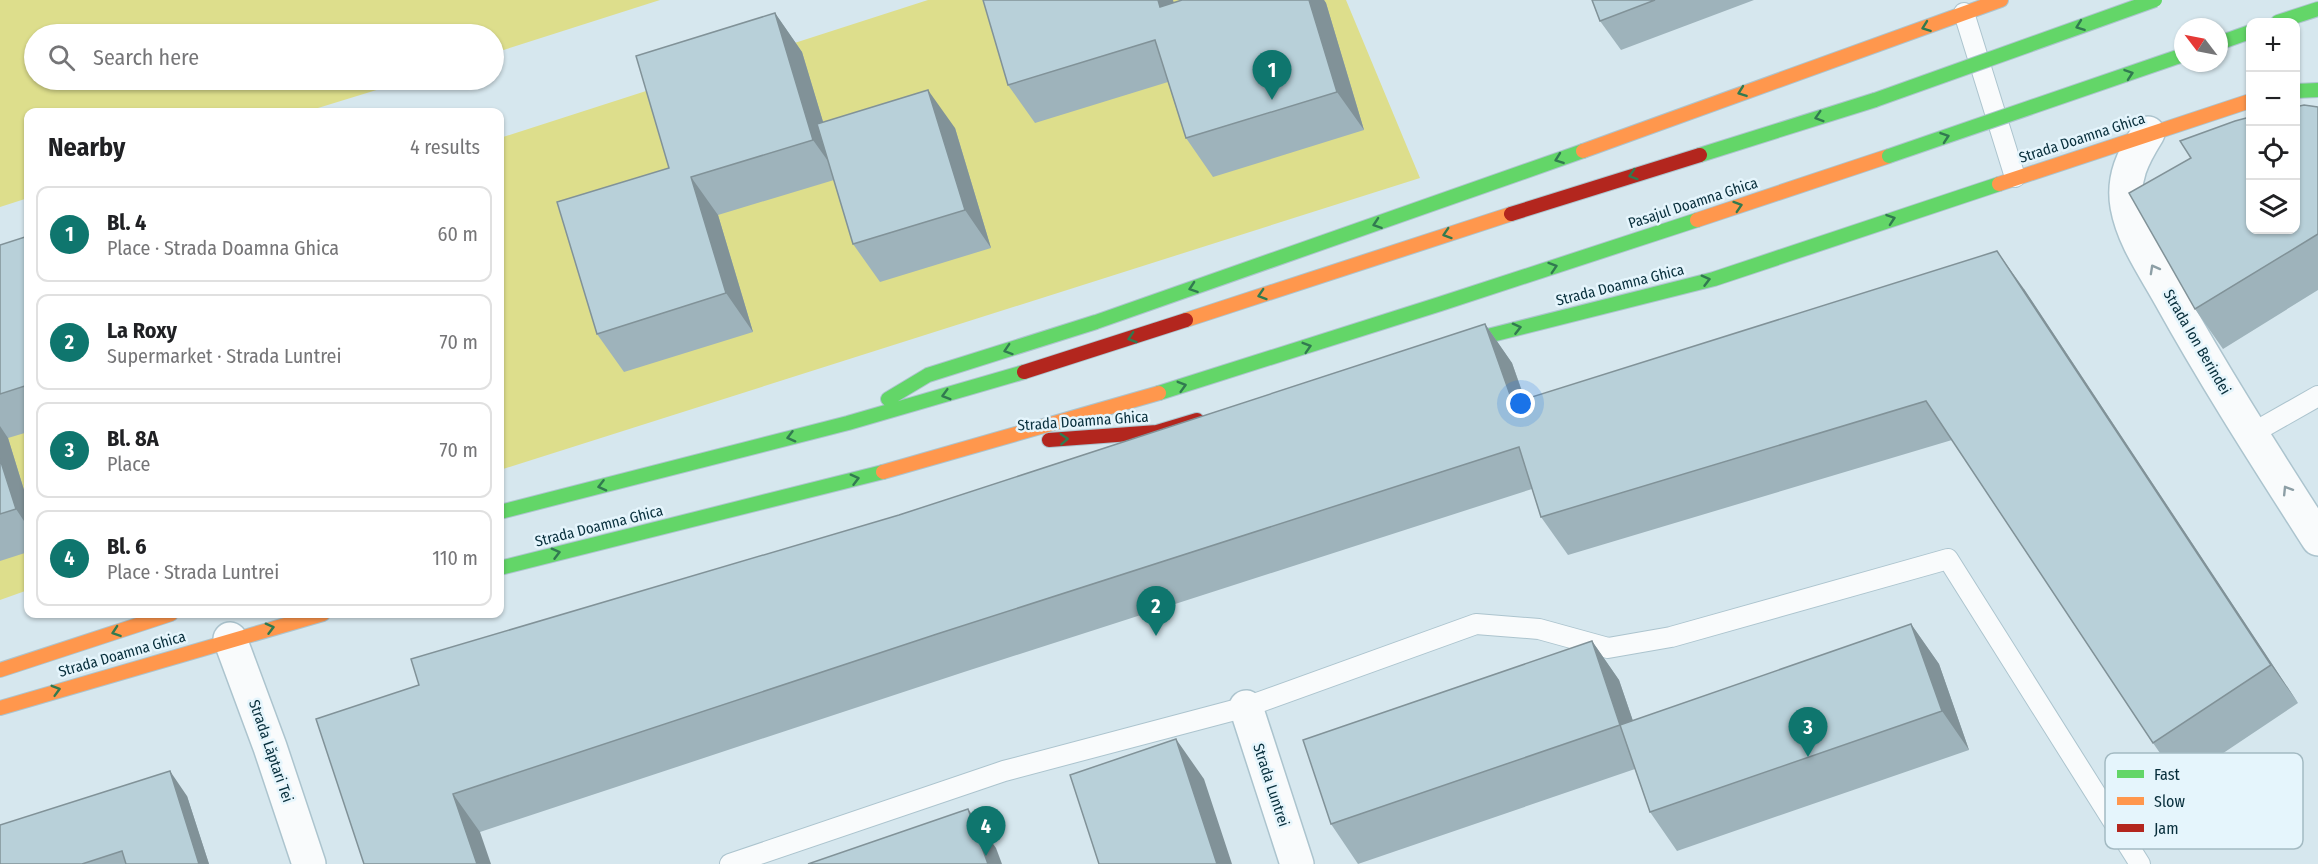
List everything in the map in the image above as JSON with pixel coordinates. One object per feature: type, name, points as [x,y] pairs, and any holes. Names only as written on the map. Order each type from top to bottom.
[{"type":"main road","points":[[848,423],[928,375],[1096,322],[1450,198],[2001,0]]},
{"type":"main road","points":[[504,511],[848,423],[1039,368],[1506,215],[1875,100],[2155,0]]},
{"type":"main road","points":[[2290,18],[2318,9]]},
{"type":"main road","points":[[2228,40],[2246,33]]},
{"type":"main road","name":"Pasajul Doamna Ghica","points":[[1212,377],[1889,156],[2174,58]]},
{"type":"main road","points":[[2300,91],[2318,90]]},
{"type":"main road","name":"Strada Doamna Ghica","points":[[1432,350],[1713,279],[2246,102]]},
{"type":"main road","name":"Strada Doamna Ghica","points":[[504,567],[758,504],[985,444],[1212,377]]},
{"type":"main road","name":"Strada Doamna Ghica","points":[[985,444],[1157,432],[1214,415]]},
{"type":"main road","name":"Strada Doamna Ghica","points":[[0,670],[159,618]]},
{"type":"main road","name":"Strada Doamna Ghica","points":[[0,708],[230,639],[309,618]]},
{"type":"street","name":"Strada Ion Berindei","points":[[2148,133],[2133,157],[2126,177],[2127,204],[2132,229],[2206,362],[2318,540]]},
{"type":"street","name":"Strada Lăptari Tei","points":[[230,639],[309,864]]},
{"type":"street","name":"Strada Luntrei","points":[[1246,707],[1297,864]]},
{"type":"lane","points":[[1964,14],[2015,177]]},
{"type":"lane","points":[[2251,434],[2318,396]]},
{"type":"lane","points":[[730,864],[1004,771],[1246,707],[1476,624],[1539,629],[1608,648],[1671,637],[1948,559],[2105,808]]},
{"type":"lane","points":[[2131,849],[2140,864]]},
{"type":"green space","points":[[0,0],[660,0],[504,50],[504,24],[24,24],[24,90],[376,90],[318,108],[24,108],[24,199],[0,207]]},
{"type":"green space","points":[[928,0],[1346,0],[1420,178],[504,469],[504,137]]},
{"type":"green space","points":[[24,273],[24,591],[0,600],[0,280]]},
{"type":"building","points":[[983,0],[1158,0],[1160,7],[1182,0],[1309,0],[1337,92],[1186,138],[1155,40],[1008,85]]},
{"type":"building","points":[[1592,0],[1655,0],[1600,21]]},
{"type":"building","points":[[775,13],[813,140],[691,177],[726,293],[597,334],[557,202],[669,168],[636,56]]},
{"type":"building","points":[[928,90],[965,210],[853,244],[817,124]]},
{"type":"building","points":[[2300,106],[2318,107],[2318,234],[2195,309],[2129,193],[2191,158],[2180,141],[2246,118],[2246,234],[2300,234]]},
{"type":"building","points":[[24,237],[24,386],[0,394],[0,245]]},
{"type":"building","points":[[1997,251],[2271,665],[2153,743],[1926,401],[1541,517],[1519,447],[937,634],[453,794],[477,864],[364,864],[316,719],[419,685],[411,659],[899,515],[1485,324],[1513,403]]},
{"type":"building","points":[[0,459],[16,509],[0,514]]},
{"type":"building","points":[[1911,624],[1942,711],[1650,812],[1620,725]]},
{"type":"building","points":[[1592,641],[1620,725],[1331,824],[1303,740]]},
{"type":"building","points":[[1176,739],[1217,864],[1099,864],[1070,775]]},
{"type":"building","points":[[170,771],[199,864],[126,864],[122,851],[82,864],[0,864],[0,825]]},
{"type":"building","points":[[968,809],[988,864],[808,864]]},
{"type":"traffic: fast","points":[[1875,100],[2155,0]]},
{"type":"traffic: fast","points":[[2290,18],[2318,9]]},
{"type":"traffic: fast","points":[[2228,40],[2246,33]]},
{"type":"traffic: fast","points":[[1889,156],[2174,58]]},
{"type":"traffic: fast","points":[[2300,91],[2318,90]]},
{"type":"traffic: fast","points":[[1700,155],[1875,100]]},
{"type":"traffic: fast","points":[[888,399],[928,375],[1096,322],[1583,151]]},
{"type":"traffic: fast","points":[[1448,346],[1714,279],[1999,184]]},
{"type":"traffic: fast","points":[[1159,393],[1697,220]]},
{"type":"traffic: fast","points":[[504,511],[848,423],[1024,372]]},
{"type":"traffic: fast","points":[[504,567],[883,472]]},
{"type":"traffic: slow","points":[[1583,151],[2001,0]]},
{"type":"traffic: slow","points":[[1999,184],[2246,102]]},
{"type":"traffic: slow","points":[[1697,220],[1889,156]]},
{"type":"traffic: slow","points":[[1186,320],[1511,214]]},
{"type":"traffic: slow","points":[[883,472],[1159,393]]},
{"type":"traffic: slow","points":[[0,670],[159,618]]},
{"type":"traffic: slow","points":[[0,708],[309,618]]},
{"type":"traffic: jam","points":[[1511,214],[1700,155]]},
{"type":"traffic: jam","points":[[1024,372],[1186,320]]},
{"type":"traffic: jam","points":[[1049,440],[1157,432],[1197,420]]},
{"type":"place","name":"Bl. 4","points":[[1272,100]]},
{"type":"place","name":"La Roxy","points":[[1156,636]]},
{"type":"place","name":"Bl. 8A","points":[[1808,757]]},
{"type":"place","name":"Bl. 6","points":[[986,856]]}]
